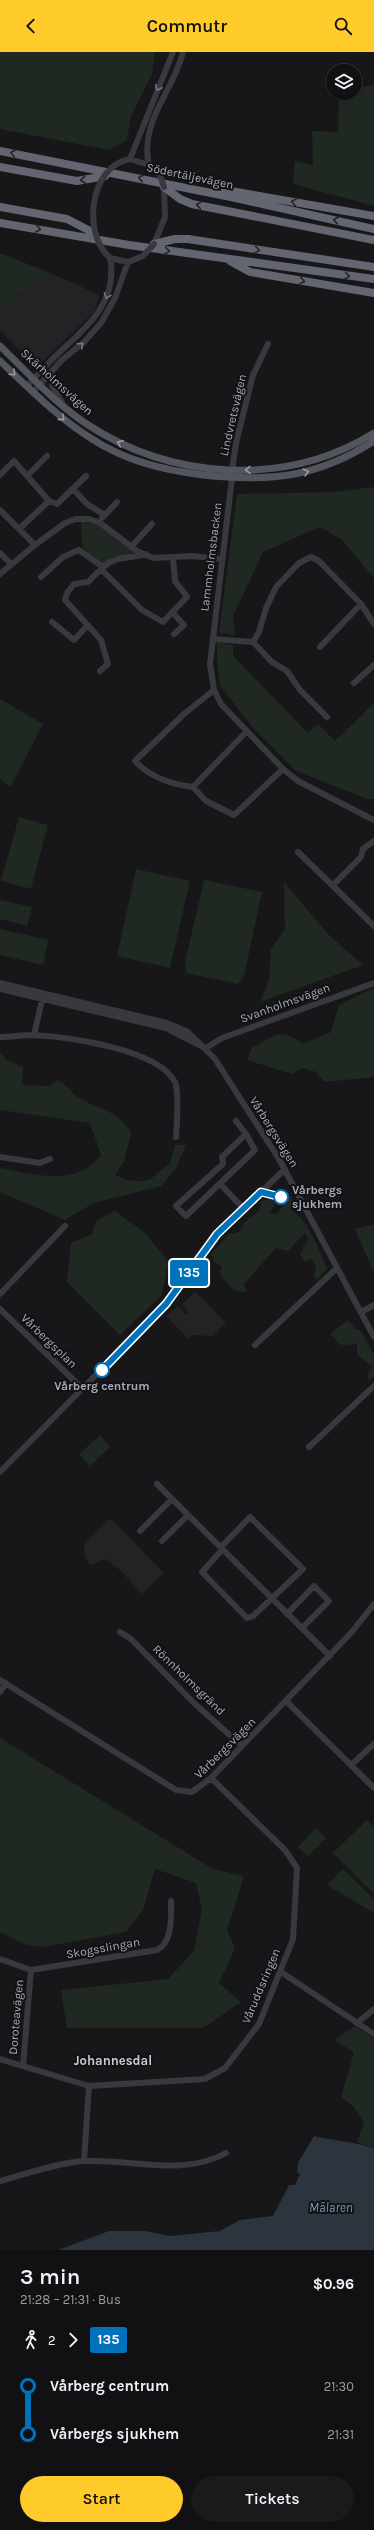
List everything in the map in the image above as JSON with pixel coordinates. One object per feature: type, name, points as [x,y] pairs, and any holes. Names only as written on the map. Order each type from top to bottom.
[{"type":"highway","name":"Södertäljevägen","points":[[0,151],[179,186],[374,229]]},
{"type":"highway","points":[[0,167],[77,181],[105,176]]},
{"type":"highway","points":[[179,186],[216,188],[374,216]]},
{"type":"highway","points":[[164,188],[180,199],[192,204],[374,240]]},
{"type":"highway","points":[[0,207],[67,220],[94,233]]},
{"type":"highway","points":[[0,223],[129,245],[374,279]]},
{"type":"highway","points":[[154,244],[175,239],[374,267]]},
{"type":"highway","points":[[225,259],[250,272],[374,293]]},
{"type":"main road","name":"Skärholmsvägen","points":[[0,346],[66,408],[102,434],[139,452],[191,467],[217,471],[274,468],[306,462],[337,452],[374,433]]},
{"type":"main road","name":"Skärholmsvägen","points":[[0,360],[75,428],[121,455],[175,471],[232,478],[268,479],[300,474],[339,460],[374,441]]},
{"type":"main road","points":[[232,470],[232,478]]},
{"type":"street","points":[[131,158],[143,123],[173,52]]},
{"type":"street","points":[[149,162],[131,158],[121,162],[105,176],[94,205],[94,233],[102,250],[110,258],[128,262],[143,256],[154,244],[165,217],[164,188],[160,175],[149,162],[146,151],[148,133],[178,70],[183,52]]},
{"type":"street","points":[[27,386],[78,337],[100,310],[112,280],[110,258]]},
{"type":"street","points":[[34,392],[52,371],[93,333],[101,323],[115,298],[128,262]]},
{"type":"street","name":"Lindvretsvägen","points":[[232,470],[236,443],[253,375],[268,344]]},
{"type":"street","points":[[52,371],[54,391],[66,408]]},
{"type":"street","points":[[28,475],[47,456]]},
{"type":"street","points":[[0,475],[14,461],[28,475],[48,501],[57,504],[86,476]]},
{"type":"street","name":"Lammholmsbacken","points":[[232,478],[221,560],[210,664],[214,690],[221,704],[246,732],[283,769],[298,781],[374,820]]},
{"type":"street","points":[[73,489],[87,504],[103,514]]},
{"type":"street","points":[[19,530],[48,501]]},
{"type":"street","points":[[100,523],[103,514],[117,502]]},
{"type":"street","points":[[0,510],[35,545]]},
{"type":"street","points":[[0,521],[6,516]]},
{"type":"street","points":[[0,574],[35,545],[65,523],[76,519],[89,518],[100,523],[131,546],[153,558],[192,556],[221,560]]},
{"type":"street","points":[[131,546],[152,524]]},
{"type":"street","points":[[41,577],[63,557],[79,550],[102,568],[142,610],[163,622],[187,597],[175,581],[173,558]]},
{"type":"street","points":[[0,552],[11,564]]},
{"type":"street","points":[[100,671],[108,664],[101,640],[66,600],[67,593],[74,584],[88,582],[102,568],[117,557],[146,554]]},
{"type":"street","points":[[253,642],[259,632],[266,608],[276,587],[305,558],[311,557],[319,561],[360,604],[374,624]]},
{"type":"street","points":[[320,648],[360,604]]},
{"type":"street","points":[[172,612],[184,625],[174,634]]},
{"type":"street","points":[[52,622],[74,640],[88,626]]},
{"type":"street","points":[[213,639],[253,642],[272,662],[287,671],[300,690],[327,717]]},
{"type":"street","points":[[354,683],[374,665]]},
{"type":"street","points":[[214,690],[184,714],[135,761],[142,768],[159,779],[173,784],[193,787],[206,801],[234,815],[283,769]]},
{"type":"street","points":[[193,787],[246,732]]},
{"type":"street","points":[[334,884],[361,857],[363,849],[374,841]]},
{"type":"street","points":[[298,852],[327,881],[334,884],[374,926]]},
{"type":"street","name":"Vårbergsvägen","points":[[0,983],[43,996]]},
{"type":"street","name":"Svanholmsvägen","points":[[206,1048],[222,1038],[374,983]]},
{"type":"street","name":"Vårbergsvägen","points":[[0,989],[43,996],[167,1023],[188,1032],[206,1048],[284,1169],[374,1337]]},
{"type":"street","points":[[34,1035],[43,996]]},
{"type":"street","points":[[0,1037],[34,1035],[121,1048],[147,1059],[167,1072],[175,1083],[177,1093],[176,1137]]},
{"type":"street","points":[[236,1121],[246,1134],[255,1150],[221,1185],[189,1215],[186,1216],[176,1206],[223,1164],[222,1157],[246,1134]]},
{"type":"street","points":[[0,1158],[40,1164],[50,1158]]},
{"type":"street","points":[[1,1468],[83,1389],[166,1304],[210,1244],[243,1208],[284,1169]]},
{"type":"street","points":[[221,1185],[243,1208]]},
{"type":"street","points":[[0,1294],[65,1226]]},
{"type":"street","points":[[255,1345],[338,1268]]},
{"type":"street","points":[[361,1312],[374,1305]]},
{"type":"street","name":"Vårbergsplan","points":[[0,1309],[83,1389]]},
{"type":"street","points":[[309,1447],[374,1386]]},
{"type":"street","points":[[157,1484],[330,1656]]},
{"type":"street","points":[[140,1531],[172,1499]]},
{"type":"street","points":[[162,1541],[188,1515]]},
{"type":"street","points":[[250,1518],[303,1568],[272,1599],[254,1616],[247,1618],[206,1578],[202,1572],[222,1550],[222,1546],[250,1518]]},
{"type":"street","points":[[287,1614],[314,1586],[329,1601],[302,1628]]},
{"type":"street","name":"Vårbergsvägen","points":[[0,1680],[176,1790],[192,1792],[211,1778],[330,1656],[372,1612],[374,1604]]},
{"type":"street","name":"Rönnholmsgränd","points":[[120,1632],[131,1639],[195,1704],[242,1746]]},
{"type":"street","points":[[0,1692],[6,1683]]},
{"type":"street","points":[[286,1701],[374,1788]]},
{"type":"street","points":[[351,1765],[374,1744]]},
{"type":"street","name":"Våruddsringen","points":[[0,2059],[89,2086],[205,2079],[216,2075],[226,2068],[259,2024],[281,1972],[294,1935],[297,1868],[285,1850],[211,1778]]},
{"type":"street","name":"Skogsslingan","points":[[0,1960],[32,1970],[162,1948],[171,1921],[171,1901]]},
{"type":"street","name":"Doroteavägen","points":[[23,2066],[32,1970]]},
{"type":"street","points":[[281,1972],[374,2034]]},
{"type":"street","points":[[357,2022],[374,2009]]},
{"type":"street","points":[[84,2161],[89,2086]]},
{"type":"street","points":[[0,2181],[84,2161],[184,2166],[215,2159],[226,2153]]},
{"type":"shaded area","points":[[0,52],[155,52],[152,74],[131,116],[127,140],[109,150],[0,129]]},
{"type":"shaded area","points":[[374,85],[374,206],[293,184],[295,161],[313,165],[312,131],[338,132],[339,100],[362,100],[362,87]]},
{"type":"shaded area","points":[[0,253],[48,272],[0,310]]},
{"type":"shaded area","points":[[48,272],[100,295],[94,312],[37,367],[0,331],[0,310]]},
{"type":"shaded area","points":[[374,487],[374,578],[342,540],[320,527],[263,552],[233,616],[235,635],[219,633],[237,494],[334,492]]},
{"type":"shaded area","points":[[81,521],[98,525],[136,555],[115,556],[103,564],[90,555],[83,547],[81,537]]},
{"type":"shaded area","points":[[217,642],[233,645],[233,656],[308,733],[318,724],[335,741],[374,703],[374,799],[367,799],[296,771],[254,729],[220,686],[217,661]]},
{"type":"shaded area","points":[[0,699],[43,724],[10,788],[0,778]]},
{"type":"shaded area","points":[[19,817],[48,825],[31,889],[1,881]]},
{"type":"shaded area","points":[[136,869],[190,881],[170,968],[117,956]]},
{"type":"shaded area","points":[[204,880],[262,892],[244,976],[238,984],[186,973],[185,962]]},
{"type":"shaded area","points":[[284,882],[327,933],[363,965],[260,1002],[269,980],[271,949],[285,929]]},
{"type":"shaded area","points":[[0,900],[32,907],[27,926],[0,919]]},
{"type":"shaded area","points":[[0,929],[48,940],[43,965],[0,955]]},
{"type":"shaded area","points":[[374,988],[374,1077],[324,1082],[316,1072],[302,1068],[292,1074],[247,1060],[252,1048],[278,1035],[283,1034],[303,1044],[331,1032],[339,1005]]},
{"type":"shaded area","points":[[0,1053],[7,1060],[23,1067],[22,1085],[50,1086],[57,1080],[78,1097],[115,1115],[121,1120],[131,1133],[124,1161],[115,1175],[133,1181],[142,1181],[152,1178],[170,1164],[175,1145],[186,1145],[176,1168],[161,1186],[94,1203],[65,1220],[0,1192],[0,1168],[40,1175],[67,1175],[79,1172],[91,1165],[101,1155],[90,1123],[0,1110]]},
{"type":"shaded area","points":[[291,1195],[293,1202],[290,1209],[297,1214],[308,1228],[327,1268],[317,1280],[314,1276],[316,1267],[312,1259],[305,1262],[300,1255],[308,1239],[305,1233],[288,1251],[276,1248],[244,1284],[247,1292],[234,1291],[220,1274],[222,1267],[214,1261],[211,1254],[229,1234],[239,1232],[244,1223],[260,1210],[261,1201],[273,1198],[274,1207],[269,1212],[276,1215]]},
{"type":"shaded area","points":[[115,1211],[144,1232],[169,1262],[161,1296],[120,1335],[67,1282],[71,1243],[92,1234],[97,1220]]},
{"type":"shaded area","points":[[374,1224],[374,1273],[355,1229]]},
{"type":"shaded area","points":[[195,1291],[226,1323],[213,1336],[193,1335],[188,1338],[166,1316],[178,1306],[186,1315],[189,1312],[182,1305]]},
{"type":"shaded area","points":[[348,1320],[356,1330],[360,1330],[374,1354],[374,1377],[369,1380],[367,1376],[372,1367],[357,1354],[357,1344],[341,1345],[330,1334]]},
{"type":"shaded area","points":[[100,1435],[110,1447],[90,1466],[79,1454]]},
{"type":"shaded area","points":[[109,1519],[113,1521],[164,1573],[142,1594],[120,1570],[105,1559],[90,1565],[85,1557],[84,1544]]},
{"type":"shaded area","points":[[0,1738],[213,1869],[244,1876],[227,1931],[235,1948],[219,1983],[241,2002],[203,2028],[67,2028],[61,1990],[168,1979],[194,1951],[202,1910],[196,1883],[155,1869],[143,1910],[126,1932],[42,1947],[24,1944],[0,1932]]},
{"type":"shaded area","points":[[367,1820],[374,1827],[374,1894],[333,1853]]},
{"type":"shaded area","points":[[316,1828],[326,1838],[308,1856],[298,1847]]},
{"type":"shaded area","points":[[343,1869],[374,1899],[374,1913],[327,1885]]},
{"type":"shaded area","points":[[355,2026],[374,2039],[374,2149],[357,2142],[364,2123],[354,2107],[341,2097],[354,2052],[334,2040]]},
{"type":"water","name":"Mälaren","points":[[314,2136],[367,2146],[374,2149],[374,2250],[58,2250],[109,2231],[145,2231],[170,2236],[220,2231],[240,2220],[273,2216],[289,2185],[295,2185],[300,2174],[297,2172],[298,2163]]},
{"type":"bus line","name":"135","points":[[102,1370],[174,1295],[217,1234],[234,1217],[261,1192],[281,1197]]},
{"type":"place","name":"Vårbergs sjukhem","points":[[281,1197]]},
{"type":"place","name":"Vårberg centrum","points":[[102,1370]]},
{"type":"district","name":"Johannesdal","points":[[113,2060]]}]
